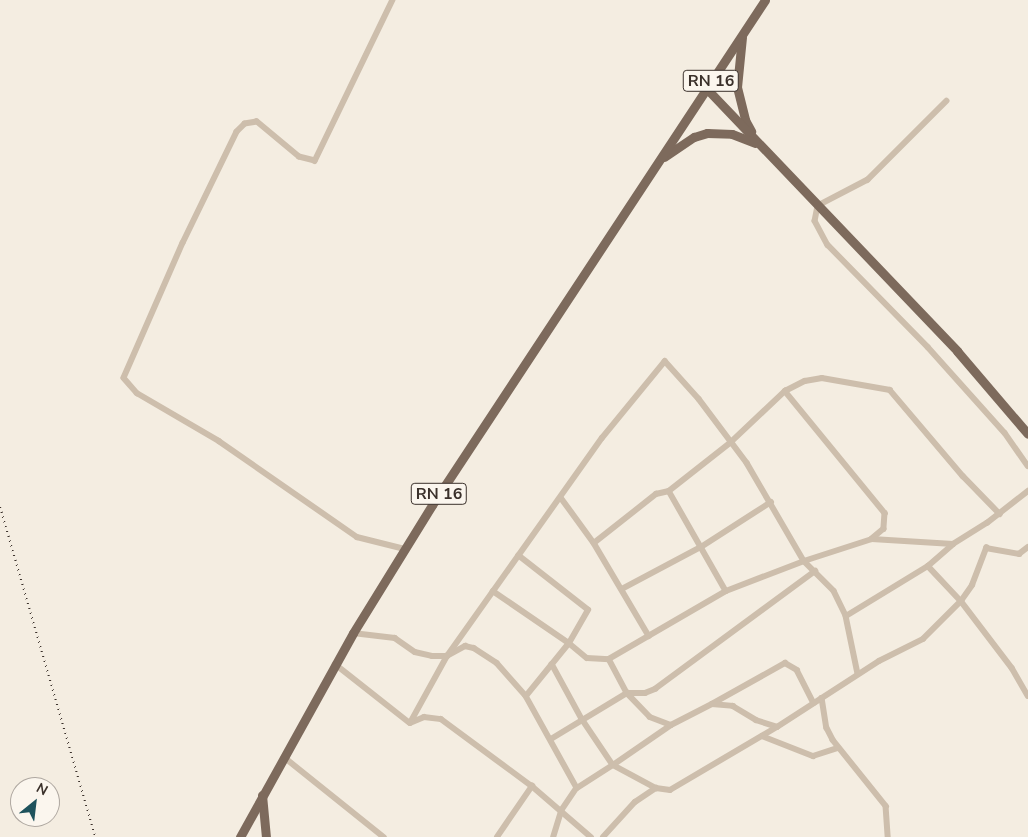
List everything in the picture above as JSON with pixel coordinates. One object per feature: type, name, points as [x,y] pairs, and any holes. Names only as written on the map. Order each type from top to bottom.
[{"type":"main road","name":"RN 16","points":[[240,837],[335,664],[405,549],[764,1]]},
{"type":"main road","points":[[743,33],[737,87],[744,120],[759,145]]},
{"type":"main road","points":[[706,88],[963,358],[1028,434]]},
{"type":"main road","points":[[658,162],[681,144],[707,133],[732,134],[759,145]]},
{"type":"main road","points":[[262,795],[266,837]]},
{"type":"street","points":[[392,0],[315,161],[299,158],[257,122],[245,124],[237,132],[182,244],[124,378],[137,393],[219,441],[357,537],[366,542],[394,544],[405,549]]},
{"type":"street","points":[[947,102],[868,180],[818,206],[815,220],[828,245],[928,347],[1005,433],[1028,466]]},
{"type":"street","points":[[410,723],[447,656],[562,499],[602,438],[665,361],[699,399],[730,443],[747,463],[804,561],[834,591],[846,616],[858,674]]},
{"type":"street","points":[[594,543],[656,494],[669,492],[730,443],[784,391],[805,381],[822,378],[890,390],[963,476],[1000,514]]},
{"type":"street","points":[[784,391],[885,513],[884,529],[872,539]]},
{"type":"street","points":[[846,616],[928,566],[953,544],[1000,514],[1028,491]]},
{"type":"street","points":[[669,492],[726,591]]},
{"type":"street","points":[[562,499],[594,543],[649,636]]},
{"type":"street","points":[[622,589],[701,547],[771,502]]},
{"type":"street","points":[[493,591],[587,658],[609,659],[726,591],[804,561],[872,539],[953,544]]},
{"type":"street","points":[[552,664],[582,719],[613,765],[656,788],[670,790],[777,727],[858,674],[923,639],[961,601],[972,585],[986,548],[1018,554],[1028,548]]},
{"type":"street","points":[[519,556],[588,610],[568,643],[526,696]]},
{"type":"street","points":[[928,566],[961,601],[1012,668],[1028,696]]},
{"type":"street","points":[[552,739],[627,692],[645,693],[655,689],[748,617],[815,571]]},
{"type":"street","points":[[353,633],[395,638],[415,652],[447,656],[465,646],[474,648],[497,663],[526,696],[552,739],[577,788]]},
{"type":"street","points":[[609,659],[627,692],[650,717],[671,725]]},
{"type":"street","points":[[554,837],[562,810],[577,788],[671,725],[784,663],[797,670],[814,703]]},
{"type":"street","points":[[335,664],[410,723]]},
{"type":"street","points":[[822,698],[827,728],[837,748],[886,806],[888,837]]},
{"type":"street","points":[[712,704],[733,706],[756,720],[777,727]]},
{"type":"street","points":[[410,723],[424,717],[441,719],[532,786],[591,837]]},
{"type":"street","points":[[762,736],[813,756],[837,748]]},
{"type":"street","points":[[284,757],[384,837]]},
{"type":"street","points":[[497,837],[532,786]]},
{"type":"street","points":[[604,837],[636,802],[656,788]]},
{"type":"railway","points":[[0,507],[95,837]]}]
